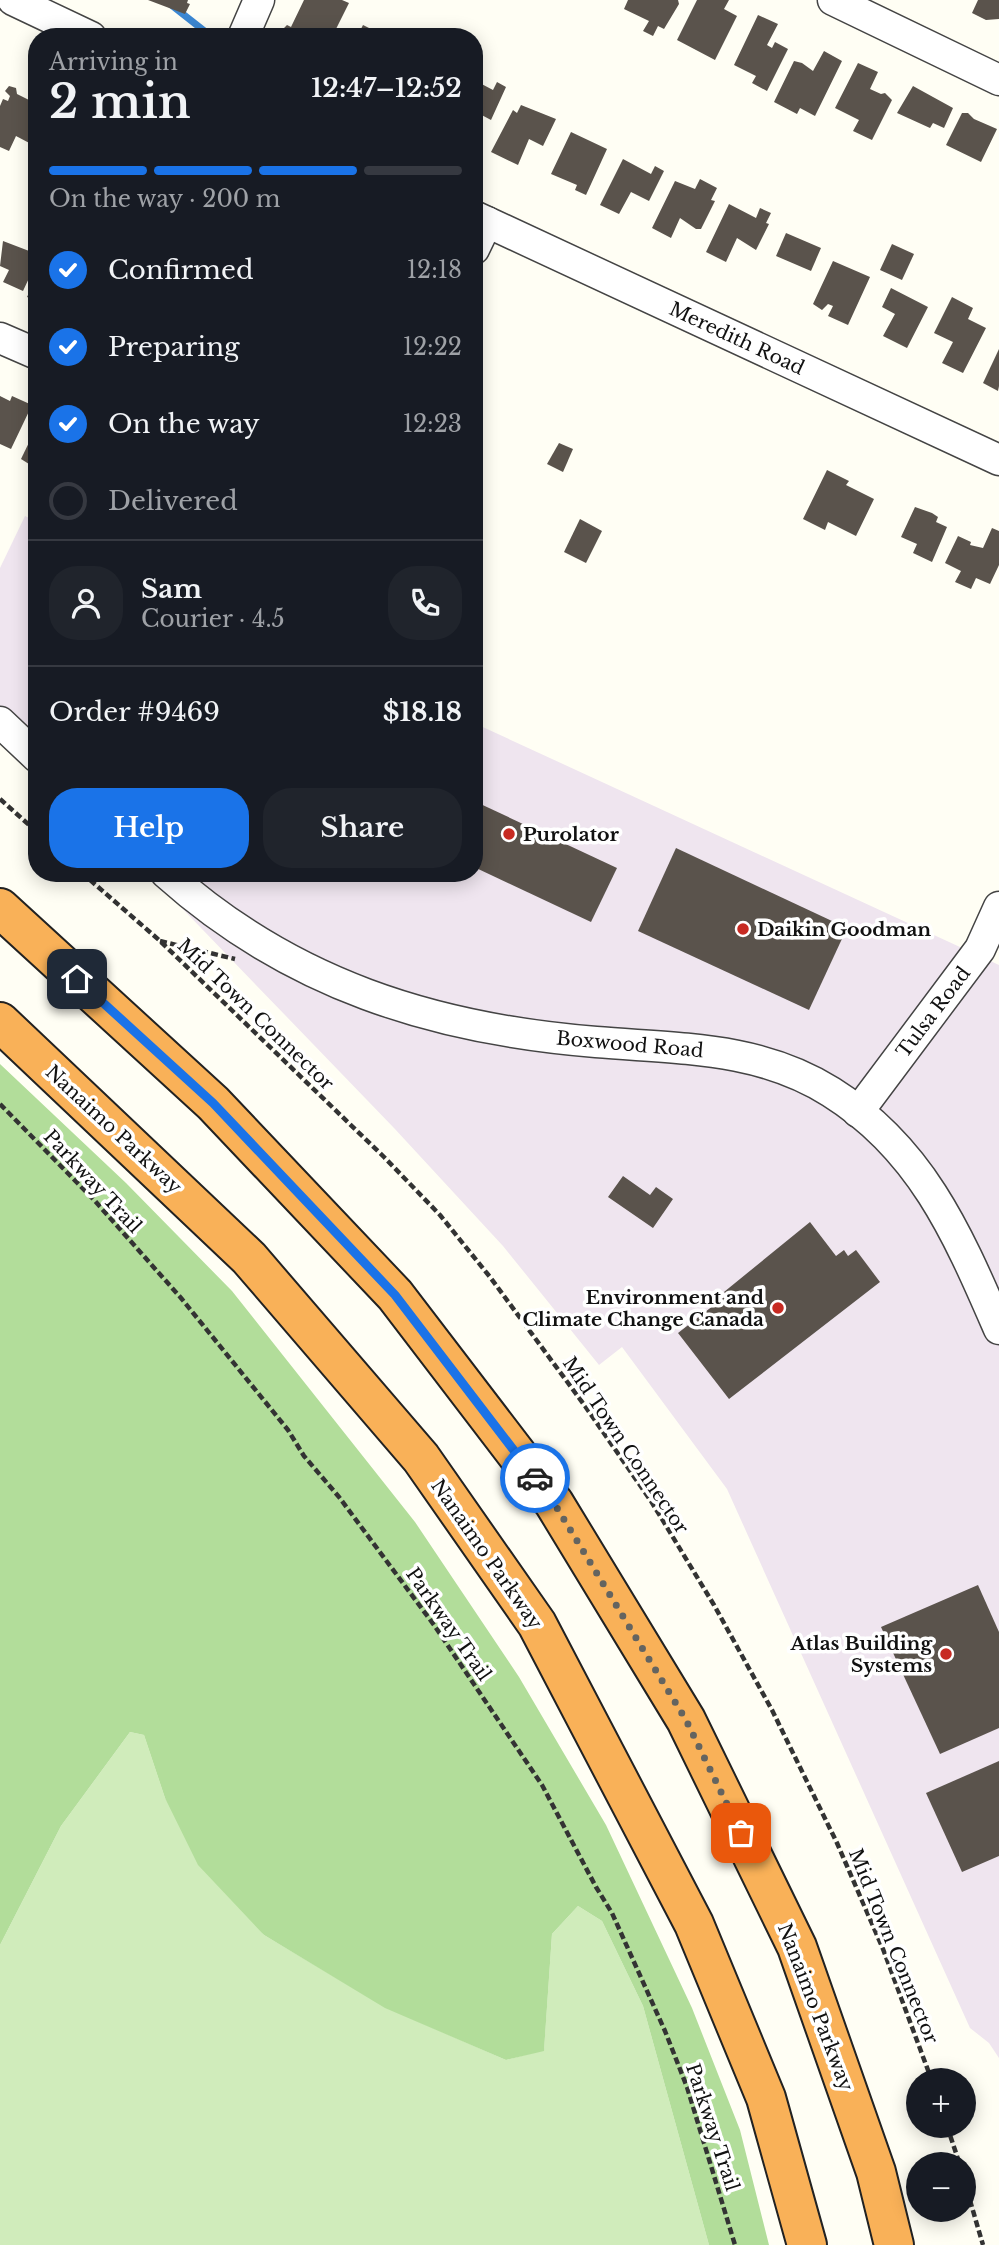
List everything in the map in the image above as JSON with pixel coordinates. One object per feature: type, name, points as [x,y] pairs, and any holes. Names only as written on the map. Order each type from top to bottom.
[{"type":"highway","name":"Nanaimo Parkway","points":[[0,908],[213,1103],[395,1295],[554,1503],[686,1720],[797,1947],[876,2172],[894,2245]]},
{"type":"highway","name":"Nanaimo Parkway","points":[[0,1022],[249,1258],[421,1458],[537,1624],[694,1924],[766,2098],[807,2245]]},
{"type":"street","points":[[13,0],[72,28]]},
{"type":"street","points":[[247,28],[259,0]]},
{"type":"street","points":[[833,0],[999,80]]},
{"type":"street","name":"Meredith Road","points":[[483,220],[999,460]]},
{"type":"street","points":[[0,338],[28,350]]},
{"type":"street","points":[[0,722],[28,748]]},
{"type":"street","name":"Boxwood Road","points":[[176,882],[254,939],[337,984],[392,1004],[458,1024],[523,1035],[675,1047],[749,1056],[801,1075],[858,1112],[904,1155],[927,1182],[964,1248],[999,1329]]},
{"type":"street","name":"Tulsa Road","points":[[858,1112],[979,949],[999,907]]},
{"type":"path","points":[[0,799],[28,824]]},
{"type":"path","name":"Mid Town Connector","points":[[92,882],[159,940],[384,1157],[440,1215],[578,1395],[644,1490],[721,1616],[772,1710],[883,1950],[927,2068]]},
{"type":"path","points":[[159,940],[235,959]]},
{"type":"path","name":"Parkway Trail","points":[[0,1104],[95,1201],[181,1298],[288,1430],[434,1625],[542,1785],[612,1913],[656,2010],[687,2087],[735,2245]]},
{"type":"path","points":[[976,2221],[983,2245]]},
{"type":"shaded area","points":[[25,516],[28,518],[28,751],[0,725],[0,568]]},
{"type":"shaded area","points":[[483,727],[999,965],[999,2058],[989,2043],[970,2028],[727,1489],[622,1347],[599,1365],[503,1246],[394,1128],[157,882],[483,882]]},
{"type":"green space","points":[[0,1064],[126,1183],[232,1291],[415,1522],[519,1677],[606,1825],[692,2008],[740,2130],[769,2245],[709,2245],[643,2006],[602,1921],[578,1906],[552,1934],[544,2051],[506,2060],[385,2008],[264,1935],[198,1865],[165,1798],[144,1735],[130,1732],[61,1826],[0,1945]]},
{"type":"green space","points":[[130,1732],[144,1735],[165,1798],[264,1935],[385,2007],[506,2060],[544,2050],[552,1934],[578,1906],[602,1921],[643,2006],[709,2245],[0,2245],[0,1945],[61,1826]]},
{"type":"building","points":[[148,0],[188,0],[187,3],[190,4],[185,14]]},
{"type":"building","points":[[304,0],[342,0],[349,3],[336,28],[284,28],[287,25],[291,27]]},
{"type":"building","points":[[628,0],[678,0],[679,4],[664,29],[658,26],[653,36],[643,31],[649,21],[624,9]]},
{"type":"building","points":[[697,0],[729,0],[724,9],[737,16],[715,60],[677,40]]},
{"type":"building","points":[[978,0],[999,0],[999,19],[986,20],[972,13]]},
{"type":"building","points":[[758,15],[778,24],[767,45],[772,48],[775,42],[788,49],[767,91],[752,83],[756,76],[734,65]]},
{"type":"building","points":[[824,51],[842,61],[815,116],[800,108],[797,114],[774,102],[794,61],[813,71]]},
{"type":"building","points":[[858,63],[878,72],[870,89],[885,93],[892,100],[872,140],[853,131],[859,120],[835,108]]},
{"type":"building","points":[[497,82],[506,87],[491,120],[483,116],[483,85],[493,90]]},
{"type":"building","points":[[9,86],[16,88],[17,94],[28,100],[28,142],[16,136],[9,151],[0,147],[0,106],[3,99],[8,101],[10,96],[5,91]]},
{"type":"building","points":[[913,86],[953,108],[944,128],[933,123],[930,128],[897,113]]},
{"type":"building","points":[[521,105],[556,119],[543,146],[529,139],[518,165],[491,152],[513,110],[517,113]]},
{"type":"building","points":[[962,113],[968,113],[974,119],[997,129],[981,162],[946,145]]},
{"type":"building","points":[[571,132],[607,149],[586,195],[575,190],[577,185],[551,174]]},
{"type":"building","points":[[623,159],[651,174],[655,166],[664,171],[649,201],[631,192],[619,214],[600,205]]},
{"type":"building","points":[[700,179],[717,188],[711,200],[715,201],[701,229],[696,229],[680,218],[671,238],[652,228],[675,181],[695,189]]},
{"type":"building","points":[[729,204],[756,218],[760,208],[771,213],[766,223],[769,224],[756,250],[737,238],[726,262],[706,252]]},
{"type":"building","points":[[786,233],[821,248],[811,271],[776,256]]},
{"type":"building","points":[[3,241],[28,251],[28,280],[23,291],[3,282],[9,270],[0,266]]},
{"type":"building","points":[[892,244],[914,254],[902,280],[880,270]]},
{"type":"building","points":[[833,261],[870,277],[848,325],[828,316],[833,306],[828,304],[822,310],[813,304]]},
{"type":"building","points":[[891,288],[928,307],[907,348],[883,336],[895,314],[882,307]]},
{"type":"building","points":[[952,297],[973,308],[968,319],[986,328],[963,373],[942,363],[953,342],[934,333]]},
{"type":"building","points":[[999,349],[999,386],[998,391],[983,383]]},
{"type":"building","points":[[0,396],[10,401],[12,396],[28,403],[28,413],[11,449],[0,444]]},
{"type":"building","points":[[559,443],[573,449],[563,472],[547,464]]},
{"type":"building","points":[[28,445],[28,463],[21,459]]},
{"type":"building","points":[[827,470],[849,481],[846,485],[874,499],[856,536],[828,522],[825,530],[803,519]]},
{"type":"building","points":[[915,507],[932,513],[938,517],[936,522],[947,527],[932,562],[913,553],[917,544],[901,537]]},
{"type":"building","points":[[580,519],[602,531],[586,563],[564,552]]},
{"type":"building","points":[[992,528],[999,531],[999,565],[990,584],[976,578],[971,589],[955,582],[961,571],[945,563],[958,536],[971,542],[970,545],[983,548]]},
{"type":"building","name":"Purolator","points":[[483,805],[617,868],[591,922],[483,871]]},
{"type":"building","name":"Daikin Goodman","points":[[676,848],[847,928],[809,1010],[638,931]]},
{"type":"building","points":[[623,1176],[650,1195],[656,1187],[673,1199],[653,1228],[608,1197]]},
{"type":"building","name":"Environment and Climate Change Canada","points":[[810,1222],[836,1256],[844,1250],[848,1256],[856,1250],[880,1282],[729,1399],[678,1333],[727,1295],[724,1292]]},
{"type":"building","name":"Atlas Building Systems","points":[[978,1585],[999,1632],[999,1728],[940,1754],[881,1627]]},
{"type":"building","points":[[999,1761],[999,1856],[962,1872],[926,1793]]},
{"type":"waterway","points":[[165,0],[201,28]]},
{"type":"way so far","points":[[535,1478],[554,1503],[686,1720],[741,1833]]},
{"type":"place","name":"Purolator","points":[[509,834]]},
{"type":"place","name":"Daikin Goodman","points":[[743,929]]},
{"type":"place","name":"Environment and Climate Change Canada","points":[[778,1308]]},
{"type":"place","name":"Atlas Building Systems","points":[[946,1654]]},
{"type":"route","points":[[77,979],[213,1103],[395,1295],[535,1478]]}]
